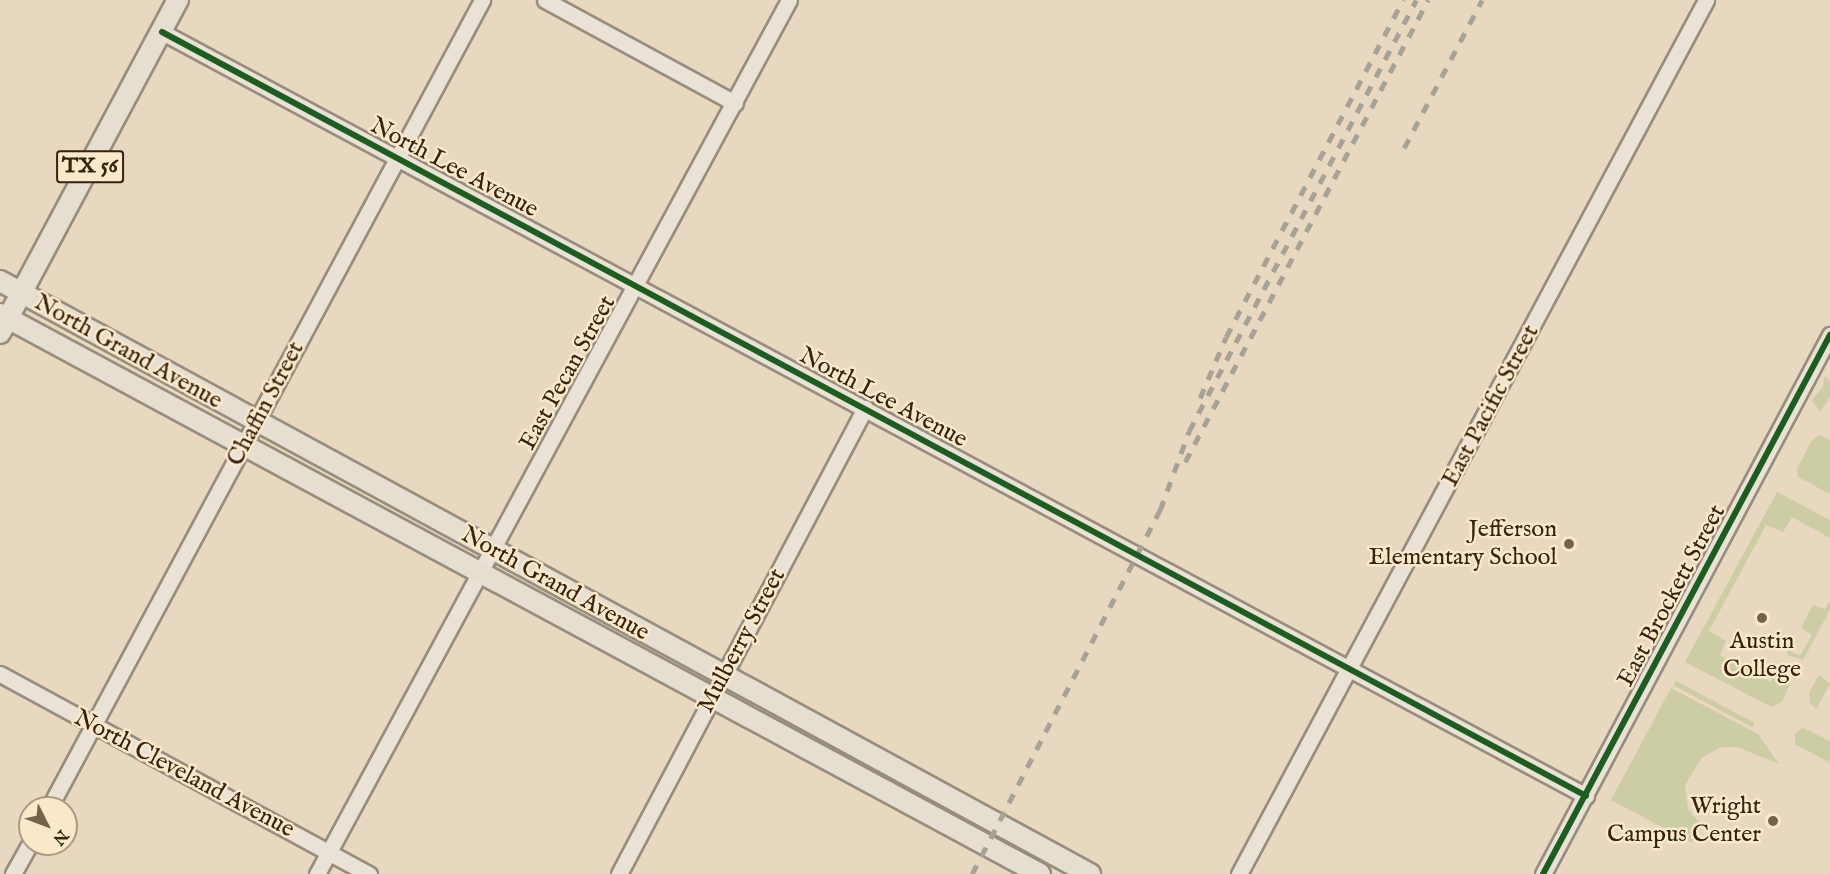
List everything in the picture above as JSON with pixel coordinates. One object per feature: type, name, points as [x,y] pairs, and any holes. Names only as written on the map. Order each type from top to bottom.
[{"type":"main road","name":"TX 56","points":[[3,322],[22,294],[178,0]]},
{"type":"main road","name":"North Grand Avenue","points":[[0,281],[1090,874]]},
{"type":"main road","name":"North Grand Avenue","points":[[3,322],[244,445],[1040,874]]},
{"type":"street","name":"Chaffin Street","points":[[56,796],[482,0]]},
{"type":"street","points":[[545,0],[735,103]]},
{"type":"street","name":"East Pecan Street","points":[[317,874],[789,0]]},
{"type":"street","name":"East Pacific Street","points":[[1239,874],[1349,672],[1706,0]]},
{"type":"street","name":"North Lee Avenue","points":[[162,32],[865,408],[1349,672],[1586,796]]},
{"type":"street","name":"East Brockett Street","points":[[1543,874],[1830,335]]},
{"type":"street","name":"Mulberry Street","points":[[619,874],[865,408]]},
{"type":"street","name":"North Cleveland Avenue","points":[[0,674],[369,874]]},
{"type":"street","points":[[13,874],[23,856]]},
{"type":"green space","points":[[1824,377],[1830,381],[1830,397],[1820,412],[1812,400],[1823,387]]},
{"type":"green space","points":[[1820,435],[1830,440],[1830,494],[1798,477],[1797,469],[1812,440]]},
{"type":"green space","points":[[1777,492],[1830,520],[1830,538],[1792,517],[1783,532],[1766,525],[1709,631],[1726,641],[1720,655],[1770,682],[1777,672],[1792,679],[1782,702],[1772,707],[1685,662]]},
{"type":"green space","points":[[1830,601],[1830,610],[1803,660],[1787,655],[1788,650],[1800,656],[1812,635],[1801,628],[1813,605],[1825,609]]},
{"type":"green space","points":[[1819,675],[1830,684],[1816,709],[1810,703],[1809,693]]},
{"type":"green space","points":[[1676,681],[1755,723],[1752,727],[1674,685]]},
{"type":"green space","points":[[1671,688],[1758,734],[1779,764],[1737,747],[1722,747],[1702,757],[1685,785],[1688,809],[1702,826],[1692,843],[1611,800]]},
{"type":"green space","points":[[1803,728],[1830,741],[1830,763],[1795,744],[1795,733]]},
{"type":"railway","points":[[1200,398],[1226,337],[1403,0]]},
{"type":"railway","points":[[972,874],[1160,510],[1189,431],[1416,0]]},
{"type":"railway","points":[[1185,462],[1428,0]]},
{"type":"railway","points":[[1404,148],[1482,0]]},
{"type":"cycle path","points":[[162,32],[1586,796]]},
{"type":"cycle path","points":[[1543,874],[1830,335]]},
{"type":"place","name":"Jefferson Elementary School","points":[[1569,544]]},
{"type":"place","name":"Austin College","points":[[1762,618]]},
{"type":"place","name":"Wright Campus Center","points":[[1773,821]]}]
